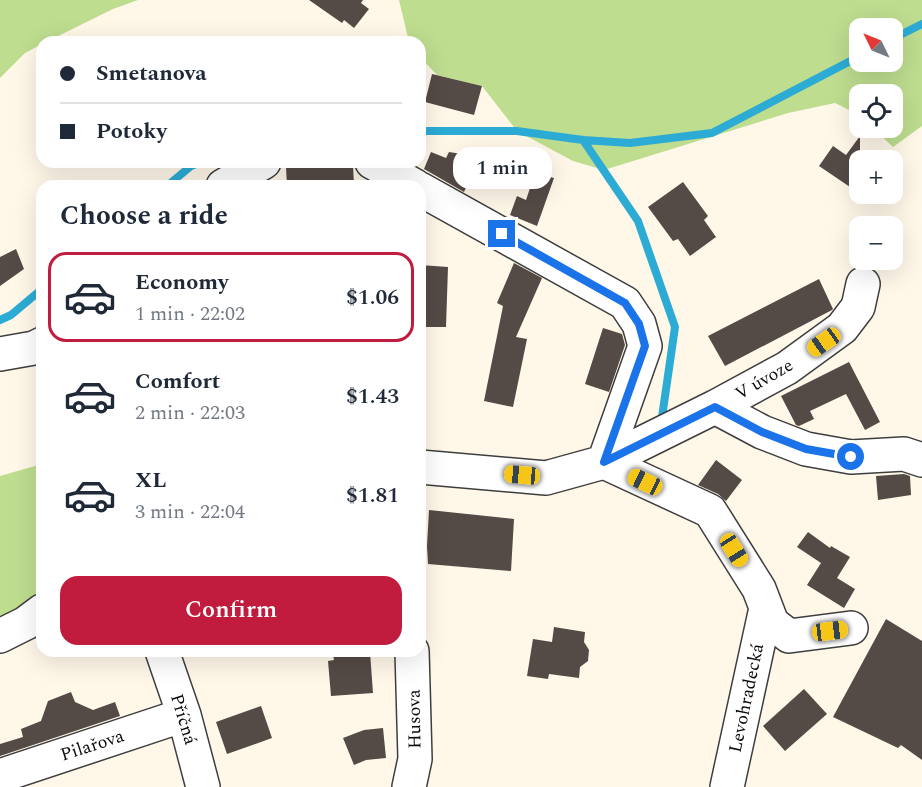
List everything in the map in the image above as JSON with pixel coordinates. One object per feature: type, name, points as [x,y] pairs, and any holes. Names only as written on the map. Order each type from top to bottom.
[{"type":"street","points":[[233,180],[254,168]]},
{"type":"street","points":[[383,168],[404,180]]},
{"type":"street","points":[[426,192],[625,303],[639,324],[645,346],[604,462],[546,478],[426,467]]},
{"type":"street","name":"V úvoze","points":[[604,462],[787,368],[842,328],[858,307],[863,284]]},
{"type":"street","points":[[0,354],[36,347]]},
{"type":"street","points":[[715,407],[762,432],[806,449],[851,457],[916,454]]},
{"type":"street","name":"Levohradecká","points":[[604,462],[710,511],[759,589],[772,623],[789,636],[851,628]]},
{"type":"street","name":"Levohradecká","points":[[726,787],[766,608]]},
{"type":"street","points":[[0,636],[36,616]]},
{"type":"street","name":"Příčná","points":[[164,657],[184,715],[203,787]]},
{"type":"street","name":"Husova","points":[[408,787],[415,759],[412,657]]},
{"type":"street","name":"Pilařova","points":[[0,776],[184,715]]},
{"type":"green space","points":[[0,0],[138,0],[113,9],[58,36],[36,36],[36,47],[25,53],[0,78]]},
{"type":"green space","points":[[399,0],[922,0],[922,126],[893,147],[884,138],[903,138],[903,84],[849,84],[849,110],[835,103],[788,113],[604,170],[573,161],[517,131],[482,86],[437,75],[426,63],[426,36],[408,36]]},
{"type":"green space","points":[[36,466],[36,601],[0,622],[0,476]]},
{"type":"building","points":[[309,0],[363,0],[361,3],[369,9],[354,28],[344,20],[342,23]]},
{"type":"building","points":[[432,74],[482,86],[474,115],[426,102]]},
{"type":"building","points":[[859,138],[860,138],[860,150],[850,150]]},
{"type":"building","points":[[833,146],[846,155],[849,151],[849,186],[819,166]]},
{"type":"building","points":[[431,152],[446,158],[449,152],[480,157],[464,192],[424,169]]},
{"type":"building","points":[[286,168],[353,168],[354,180],[287,180]]},
{"type":"building","points":[[535,173],[554,178],[537,226],[510,215],[517,196],[526,200]]},
{"type":"building","points":[[683,182],[708,216],[704,220],[716,237],[690,256],[678,239],[673,241],[648,207]]},
{"type":"building","points":[[16,249],[24,269],[0,286],[0,257]]},
{"type":"building","points":[[514,263],[542,278],[516,337],[527,339],[513,407],[484,401],[503,306],[497,303]]},
{"type":"building","points":[[426,265],[448,267],[446,327],[426,327]]},
{"type":"building","points":[[819,279],[832,310],[725,366],[708,336]]},
{"type":"building","points":[[603,328],[622,334],[625,345],[609,392],[585,384]]},
{"type":"building","points":[[849,362],[880,422],[865,430],[846,394],[810,411],[814,419],[799,426],[796,425],[781,396]]},
{"type":"building","points":[[716,460],[742,480],[726,501],[718,494],[698,485]]},
{"type":"building","points":[[904,474],[910,476],[911,495],[878,500],[876,476]]},
{"type":"building","points":[[429,510],[514,519],[511,571],[428,564]]},
{"type":"building","points":[[808,532],[830,548],[831,546],[850,557],[837,578],[855,589],[844,608],[807,585],[821,563],[797,547]]},
{"type":"building","points":[[886,619],[922,641],[922,760],[901,745],[898,748],[833,717]]},
{"type":"building","points":[[554,627],[585,632],[584,642],[589,650],[588,661],[580,667],[579,678],[549,674],[548,679],[527,676],[533,639],[552,642]]},
{"type":"building","points":[[333,657],[370,657],[373,693],[331,696],[328,661],[334,660]]},
{"type":"building","points":[[804,689],[827,714],[785,751],[763,726]]},
{"type":"building","points":[[71,692],[75,702],[93,710],[115,702],[120,716],[0,756],[0,744],[23,737],[21,729],[41,721],[48,701]]},
{"type":"building","points":[[261,706],[272,738],[227,754],[216,722]]},
{"type":"building","points":[[383,728],[386,758],[366,760],[354,765],[343,738],[364,730]]},
{"type":"waterway","points":[[903,34],[922,24]]},
{"type":"waterway","points":[[426,131],[517,131],[583,140],[630,143],[712,133],[849,62]]},
{"type":"waterway","points":[[583,140],[638,221],[675,327],[662,417]]},
{"type":"waterway","points":[[174,180],[189,168]]},
{"type":"waterway","points":[[0,320],[11,315],[36,294]]},
{"type":"route","points":[[502,234],[625,303],[639,324],[645,346],[604,462],[715,407],[762,432],[806,449],[851,457]]}]
